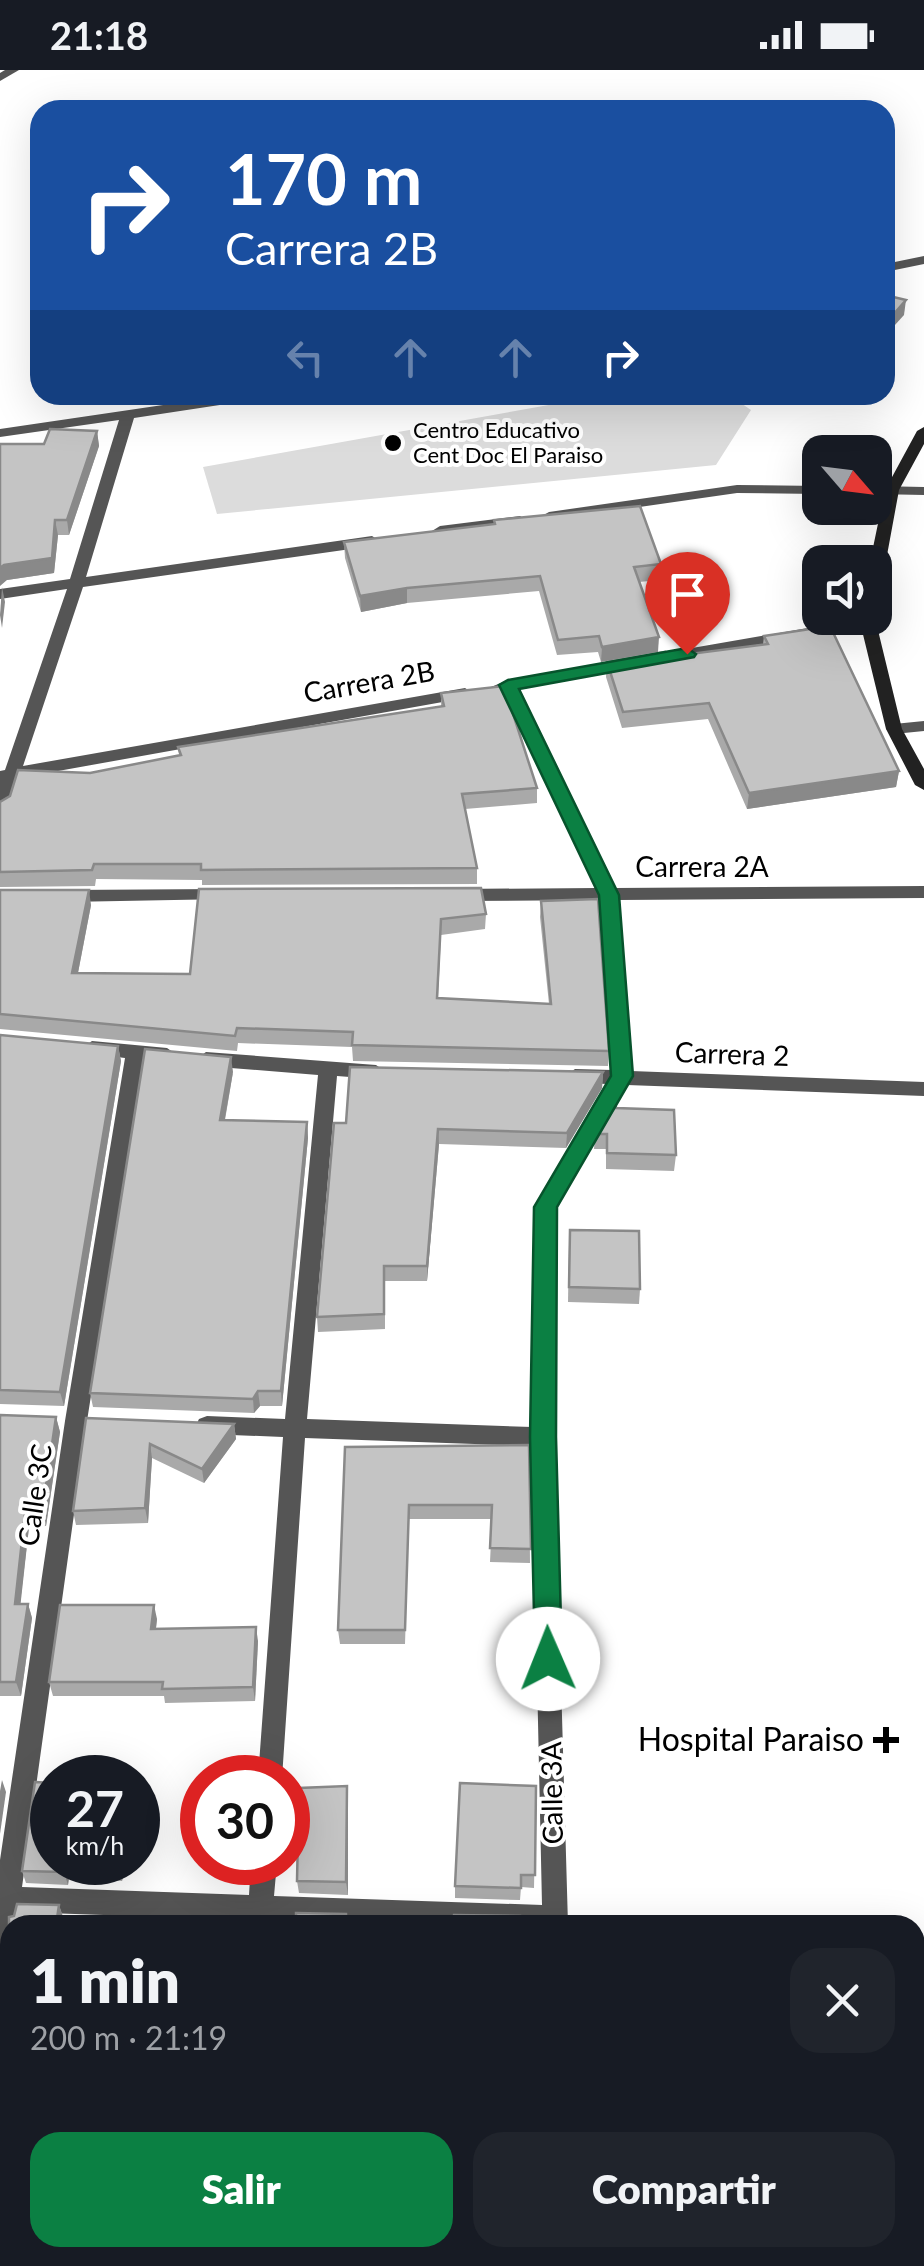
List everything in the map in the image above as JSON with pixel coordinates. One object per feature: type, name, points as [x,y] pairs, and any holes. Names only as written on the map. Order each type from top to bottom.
[{"type":"main road","points":[[892,478],[924,431]]},
{"type":"main road","points":[[871,635],[894,729],[924,786]]},
{"type":"street","points":[[0,78],[13,70]]},
{"type":"street","points":[[895,266],[924,260]]},
{"type":"street","points":[[0,432],[191,405]]},
{"type":"street","points":[[0,810],[6,775],[78,582],[128,414]]},
{"type":"street","points":[[427,533],[738,489],[802,490]]},
{"type":"street","points":[[892,490],[924,491]]},
{"type":"street","points":[[0,594],[388,538]]},
{"type":"street","name":"Carrera 2B","points":[[6,775],[802,632]]},
{"type":"street","points":[[508,685],[609,895],[622,1076]]},
{"type":"street","points":[[894,729],[924,726]]},
{"type":"street","name":"Carrera 2A","points":[[432,895],[924,892]]},
{"type":"street","points":[[39,896],[236,895]]},
{"type":"street","points":[[78,1046],[328,1071],[406,1072]]},
{"type":"street","name":"Calle 3C","points":[[4,1900],[136,1052]]},
{"type":"street","points":[[272,1755],[294,1428],[328,1071]]},
{"type":"street","name":"Carrera 2","points":[[563,1076],[924,1090]]},
{"type":"street","name":"Calle 3A","points":[[555,1915],[543,1437],[546,1207],[622,1076]]},
{"type":"street","points":[[176,1424],[543,1437]]},
{"type":"street","points":[[260,1915],[262,1885]]},
{"type":"street","points":[[4,1900],[230,1915]]},
{"type":"shaded area","points":[[549,405],[744,405],[751,410],[716,465],[217,514],[203,467]]},
{"type":"building","points":[[895,297],[906,300],[895,313]]},
{"type":"building","points":[[50,429],[97,431],[67,520],[55,520],[52,558],[0,568],[0,444],[44,444]]},
{"type":"building","points":[[640,506],[661,564],[634,567],[659,637],[602,647],[599,636],[558,640],[540,576],[360,596],[344,542],[495,524],[494,520]]},
{"type":"building","points":[[802,630],[802,635],[834,635],[899,771],[749,793],[709,703],[623,712],[607,662],[665,652],[667,657],[768,644],[764,636]]},
{"type":"building","points":[[504,686],[537,788],[462,794],[477,868],[201,870],[201,864],[94,864],[92,870],[0,872],[0,802],[10,796],[18,770],[90,773],[181,755],[178,747],[444,706],[441,693]]},
{"type":"building","points":[[481,888],[486,914],[441,919],[437,998],[551,1004],[541,901],[598,899],[609,1051],[352,1045],[353,1032],[237,1028],[235,1036],[0,1014],[0,890],[89,890],[72,973],[190,974],[199,889]]},
{"type":"building","points":[[0,1035],[118,1046],[60,1392],[0,1390]]},
{"type":"building","points":[[145,1049],[231,1057],[220,1120],[307,1122],[281,1391],[258,1391],[253,1399],[90,1393]]},
{"type":"building","points":[[350,1067],[603,1072],[567,1133],[438,1129],[427,1266],[384,1266],[384,1314],[317,1317],[334,1123],[346,1123]]},
{"type":"building","points":[[615,1100],[616,1108],[674,1110],[676,1155],[607,1153],[607,1134],[595,1134]]},
{"type":"building","points":[[570,1230],[639,1231],[640,1289],[569,1287]]},
{"type":"building","points":[[0,1415],[56,1417],[42,1512],[25,1513],[15,1604],[28,1604],[16,1682],[0,1682]]},
{"type":"building","points":[[86,1418],[234,1424],[202,1469],[150,1444],[145,1508],[73,1511]]},
{"type":"building","points":[[529,1445],[531,1549],[490,1548],[492,1505],[409,1505],[405,1630],[338,1630],[345,1447]]},
{"type":"building","points":[[60,1605],[154,1605],[151,1629],[256,1627],[253,1687],[162,1689],[163,1682],[49,1682]]},
{"type":"building","points":[[460,1783],[536,1786],[535,1875],[521,1875],[521,1888],[455,1886]]},
{"type":"building","points":[[347,1786],[346,1882],[310,1881],[310,1788]]},
{"type":"building","points":[[30,1816],[30,1871],[22,1871]]},
{"type":"building","points":[[17,1904],[59,1905],[58,1915],[14,1915]]},
{"type":"building","points":[[296,1913],[346,1914],[346,1915]]},
{"type":"place","name":"Centro Educativo Cent Doc El Paraiso","points":[[393,443]]},
{"type":"place","name":"Hospital Paraiso","points":[[886,1740]]},
{"type":"route","points":[[548,1659],[543,1437],[546,1207],[622,1076],[609,895],[508,685],[687,654]]}]
